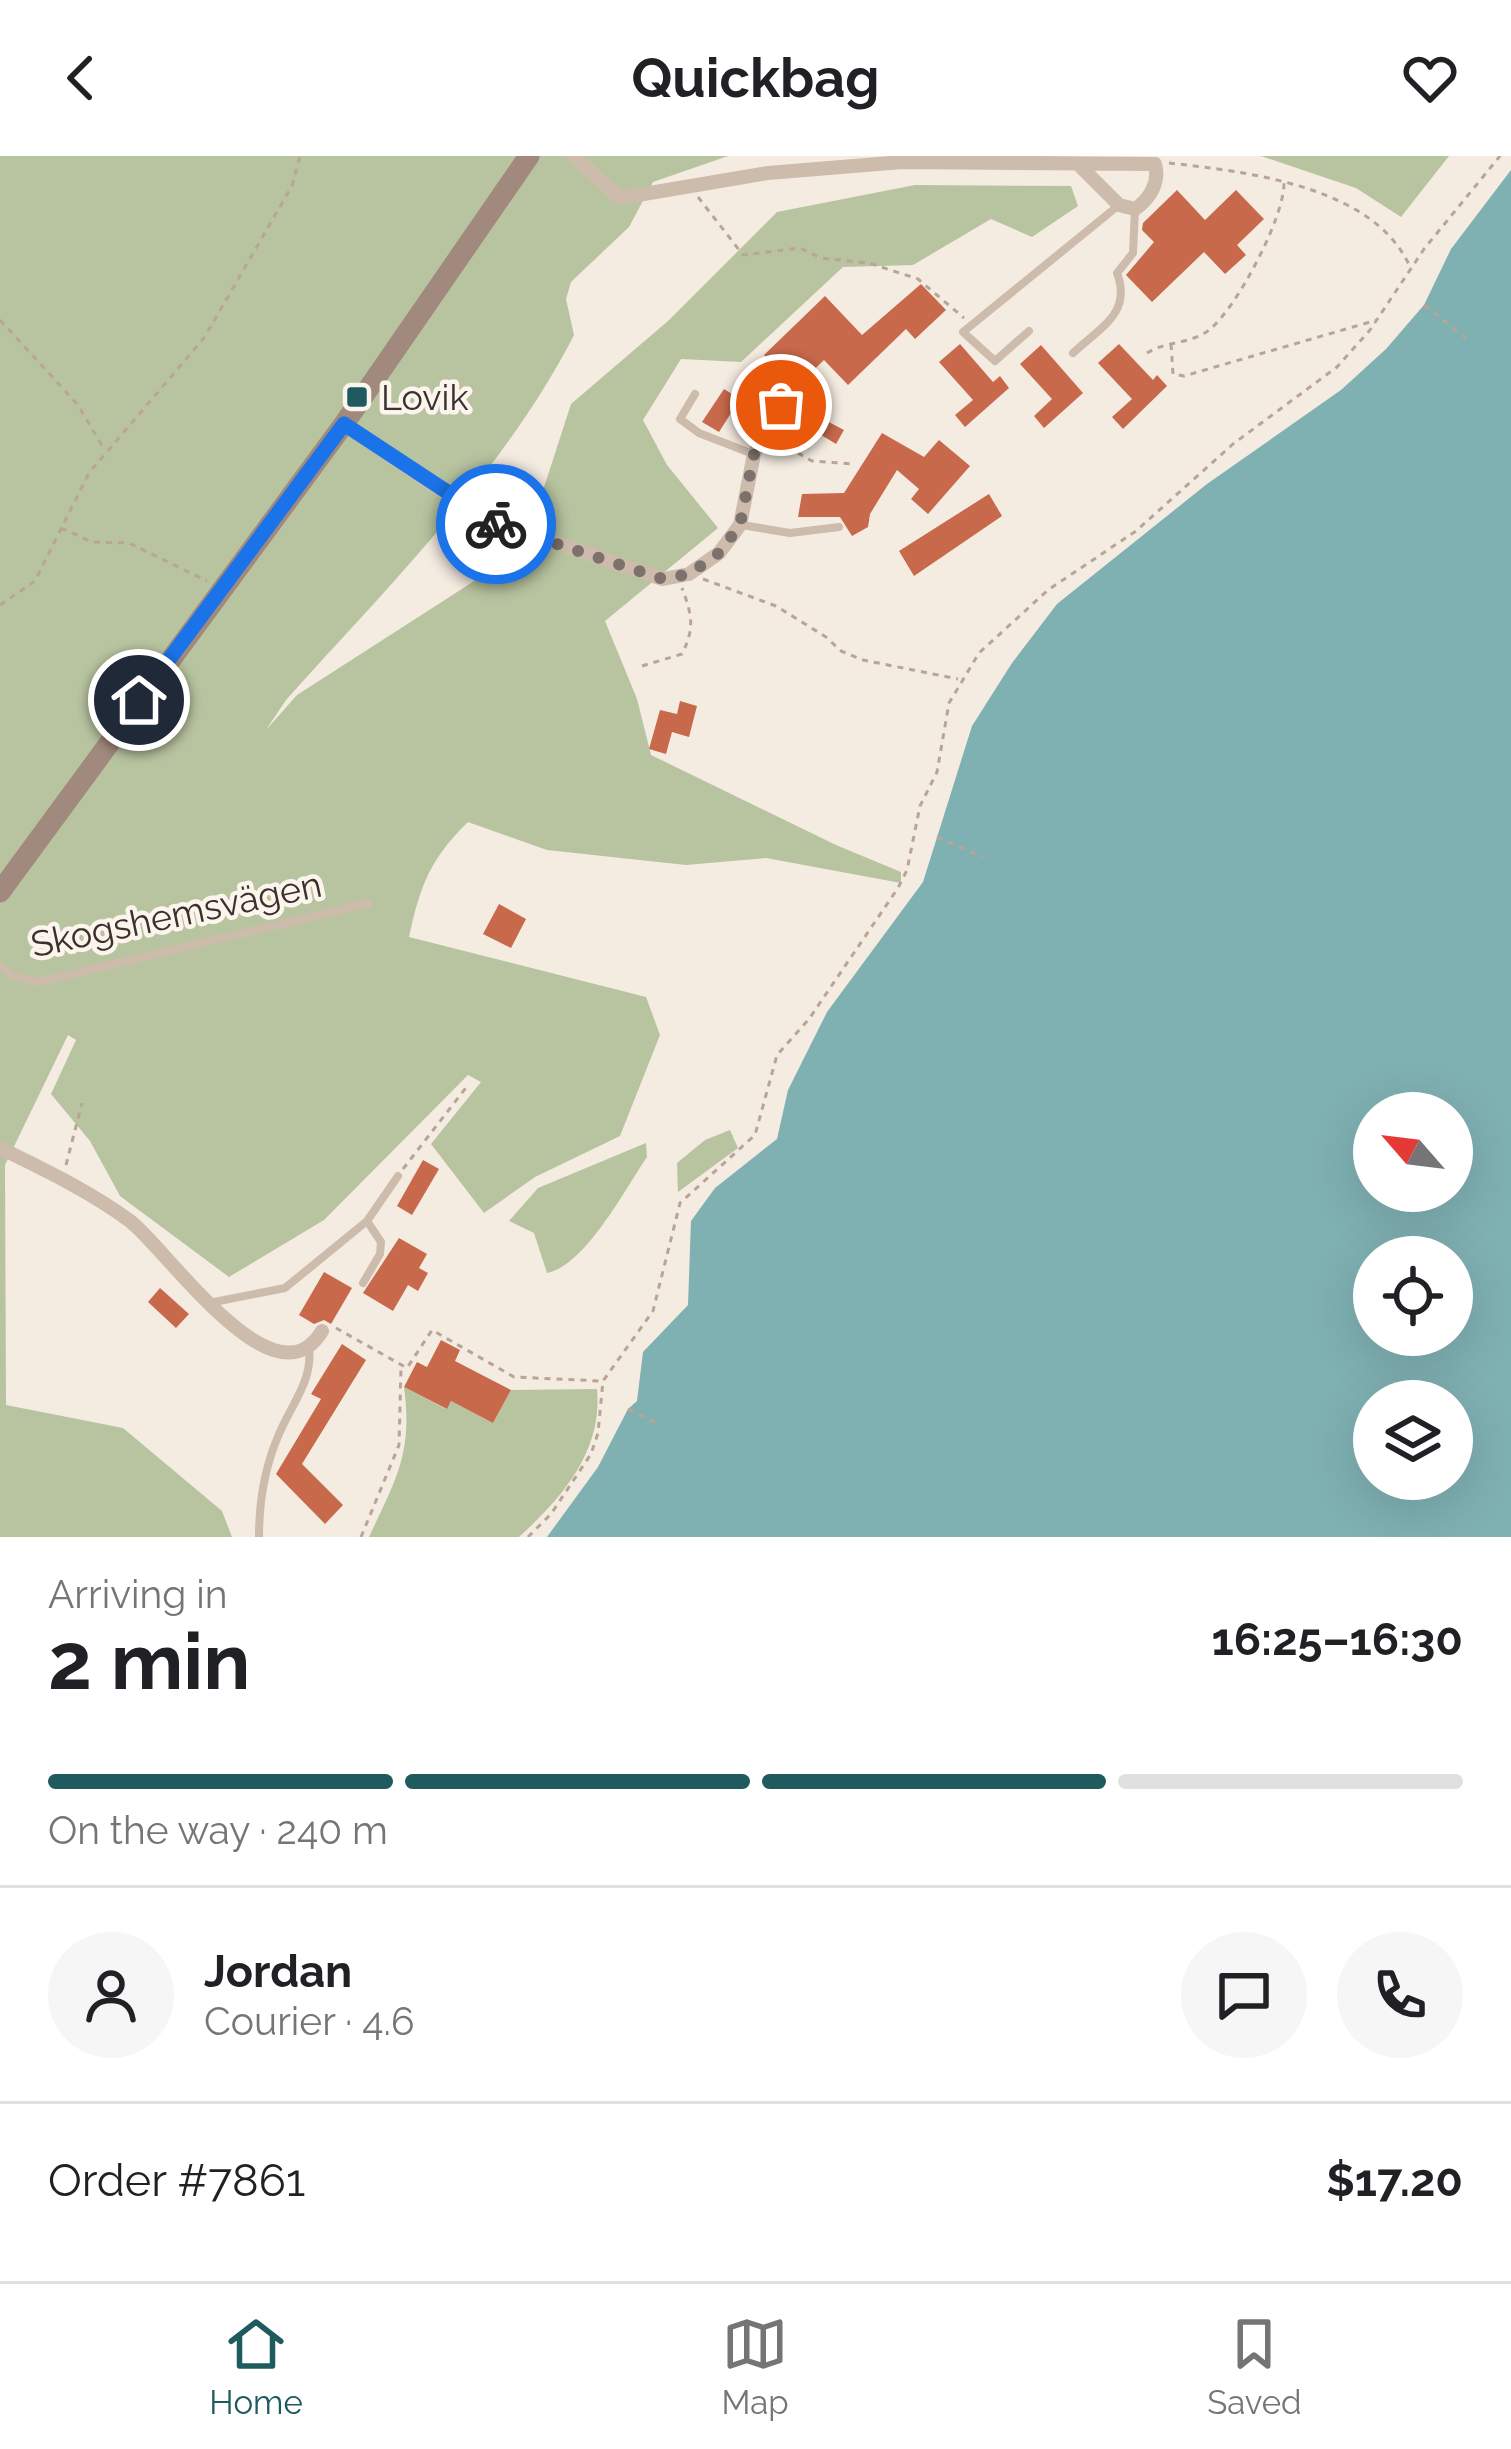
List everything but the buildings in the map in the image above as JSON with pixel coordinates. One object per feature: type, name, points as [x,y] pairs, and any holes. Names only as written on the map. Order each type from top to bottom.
[{"type":"street","points":[[0,892],[344,424],[529,156]]},
{"type":"street","points":[[573,156],[620,197],[839,166],[1046,159],[1080,166],[1155,164],[1154,185],[1127,207],[1080,166]]},
{"type":"street","points":[[344,424],[480,517],[663,579],[684,577],[719,553],[740,525],[754,454],[781,405]]},
{"type":"street","points":[[0,1148],[65,1180],[135,1225],[209,1303],[262,1346],[284,1352],[309,1346],[322,1331]]},
{"type":"lane","points":[[1029,332],[994,361],[963,332],[1127,207],[1133,253],[1117,273],[1125,294],[1120,308],[1073,353]]},
{"type":"lane","points":[[695,394],[680,419],[699,433],[754,454]]},
{"type":"lane","points":[[740,525],[790,533],[839,527]]},
{"type":"lane","name":"Skogshemsvägen","points":[[0,966],[13,976],[39,982],[369,903]]},
{"type":"lane","points":[[209,1303],[285,1288],[367,1221],[398,1176]]},
{"type":"lane","points":[[363,1283],[382,1242],[367,1221]]},
{"type":"lane","points":[[259,1537],[259,1508],[277,1438],[312,1369],[309,1346]]},
{"type":"path","points":[[0,605],[35,581],[59,527],[105,451],[171,382],[204,338],[292,186],[300,156]]},
{"type":"path","points":[[527,1537],[550,1514],[591,1454],[603,1382],[653,1311],[680,1203],[755,1136],[776,1055],[808,1019],[898,888],[907,870],[920,806],[937,772],[949,703],[960,679],[979,653],[1048,590],[1136,531],[1233,444],[1337,367],[1379,319],[1496,157]]},
{"type":"path","points":[[1155,164],[1200,166],[1284,182],[1379,222],[1402,248],[1411,269]]},
{"type":"path","points":[[1147,353],[1206,333],[1225,314],[1271,240],[1285,203],[1284,182]]},
{"type":"path","points":[[690,186],[743,255],[800,248],[821,258],[869,263],[903,278],[918,279],[971,325]]},
{"type":"path","points":[[1424,305],[1466,338]]},
{"type":"path","points":[[1171,344],[1173,374],[1184,376],[1379,319]]},
{"type":"path","points":[[0,320],[78,405],[105,451]]},
{"type":"path","points":[[765,434],[808,460],[854,464]]},
{"type":"path","points":[[59,527],[92,542],[129,543],[220,587]]},
{"type":"path","points":[[642,666],[682,654],[692,634],[684,577],[776,606],[841,651],[863,660],[960,679]]},
{"type":"path","points":[[938,837],[983,856]]},
{"type":"path","points":[[398,1176],[468,1084]]},
{"type":"path","points":[[65,1180],[66,1157],[82,1103]]},
{"type":"path","points":[[322,1331],[331,1337],[336,1328],[407,1368],[432,1330],[514,1376],[603,1382]]},
{"type":"path","points":[[361,1537],[399,1444],[401,1365]]},
{"type":"path","points":[[628,1409],[655,1422]]},
{"type":"green space","points":[[0,156],[728,156],[653,182],[629,227],[571,282],[566,299],[574,335],[514,434],[442,526],[286,700],[266,730],[297,695],[524,549],[571,404],[668,321],[777,212],[915,185],[1071,186],[1078,206],[1032,237],[991,219],[913,265],[843,267],[741,362],[681,359],[643,420],[667,465],[718,528],[605,621],[637,699],[651,755],[901,872],[901,883],[766,858],[686,865],[547,850],[468,822],[428,874],[409,937],[646,997],[660,1035],[620,1136],[535,1177],[484,1213],[431,1144],[481,1082],[468,1075],[324,1220],[229,1277],[120,1196],[90,1141],[51,1094],[76,1040],[68,1035],[5,1165],[6,1405],[123,1428],[222,1511],[232,1537],[0,1537]]},
{"type":"green space","points":[[1261,156],[1449,156],[1401,217],[1356,188]]},
{"type":"green space","points":[[730,1130],[738,1148],[678,1192],[677,1163],[705,1140]]},
{"type":"green space","points":[[646,1143],[647,1157],[590,1242],[547,1273],[534,1233],[509,1221],[538,1188]]},
{"type":"green space","points":[[404,1387],[446,1409],[451,1401],[493,1423],[511,1390],[597,1389],[597,1412],[576,1472],[519,1537],[369,1537],[404,1448]]},
{"type":"water","points":[[1511,170],[1511,1537],[547,1537],[598,1467],[628,1409],[637,1401],[643,1352],[688,1305],[691,1221],[715,1188],[777,1139],[788,1090],[827,1012],[923,882],[972,726],[1012,663],[1057,604],[1207,484],[1341,390],[1424,305],[1451,249]]},
{"type":"way so far","points":[[496,524],[663,579],[679,579],[719,553],[740,525],[749,468],[781,405]]},
{"type":"place","name":"Lovik","points":[[357,397]]},
{"type":"route","points":[[139,700],[344,424],[496,524]]}]
